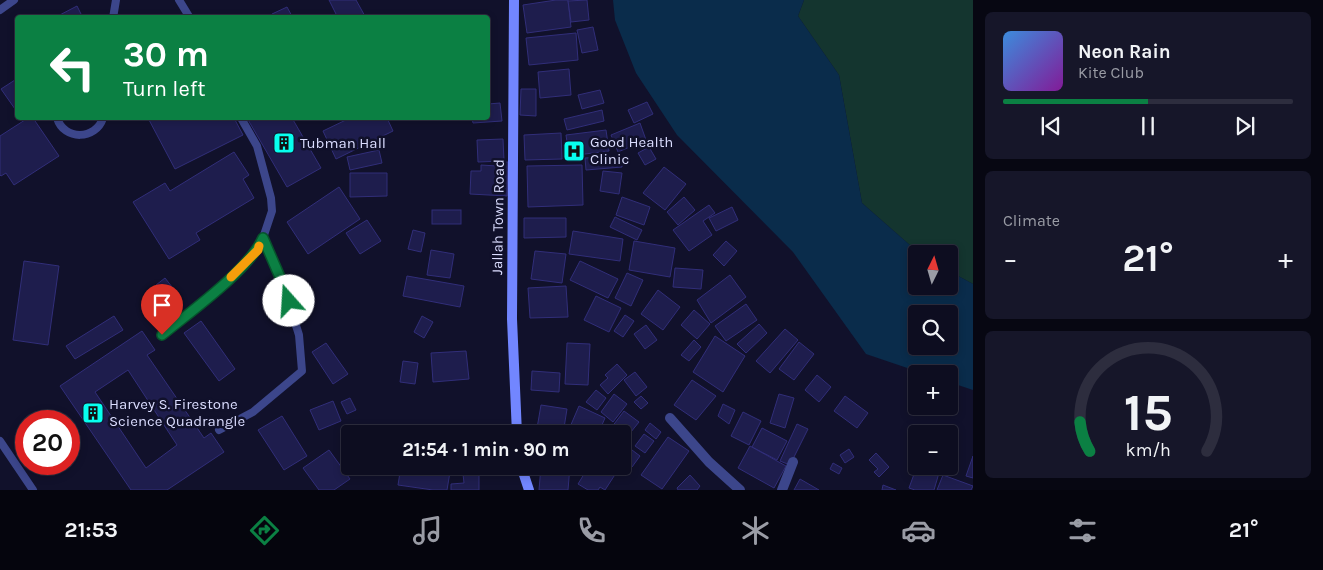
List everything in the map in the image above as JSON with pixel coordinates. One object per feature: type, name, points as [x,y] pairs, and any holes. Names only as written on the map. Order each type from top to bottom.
[{"type":"street","name":"Jallah Town Road","points":[[514,0],[512,319],[517,425]]},
{"type":"street","points":[[670,418],[709,462],[740,490]]},
{"type":"street","points":[[782,490],[793,462]]},
{"type":"street","points":[[523,475],[529,490]]},
{"type":"lane","points":[[0,10],[14,0]]},
{"type":"lane","points":[[114,15],[116,0]]},
{"type":"lane","points":[[179,0],[188,15]]},
{"type":"lane","points":[[58,120],[64,129],[73,135],[81,136],[99,127],[102,120]]},
{"type":"lane","points":[[162,335],[224,284],[258,250],[263,238],[272,211],[271,198],[256,146],[243,120]]},
{"type":"lane","points":[[219,430],[253,412],[302,371],[299,335],[283,284],[263,238]]},
{"type":"lane","points":[[0,442],[33,490]]},
{"type":"green space","points":[[804,0],[973,0],[973,284],[958,276],[958,245],[910,245],[862,203],[839,75],[798,16]]},
{"type":"water","points":[[613,0],[804,0],[798,16],[839,75],[862,203],[910,245],[908,245],[908,295],[958,295],[958,276],[973,284],[973,390],[958,385],[958,365],[908,365],[908,368],[866,354],[793,252],[677,135],[636,73],[615,20]]},
{"type":"building","points":[[329,0],[356,0],[364,15],[336,15]]},
{"type":"building","points":[[568,0],[571,27],[527,33],[523,5]]},
{"type":"building","points":[[587,0],[589,20],[571,22],[568,1]]},
{"type":"building","points":[[77,6],[82,15],[60,15]]},
{"type":"building","points":[[287,7],[291,15],[272,15]]},
{"type":"building","points":[[593,27],[598,50],[582,53],[577,30]]},
{"type":"building","points":[[576,33],[578,60],[529,65],[526,38]]},
{"type":"building","points":[[569,69],[571,95],[540,98],[538,72]]},
{"type":"building","points":[[15,80],[15,109],[1,89]]},
{"type":"building","points":[[521,89],[536,89],[536,116],[520,115]]},
{"type":"building","points":[[600,90],[604,103],[582,109],[578,95]]},
{"type":"building","points":[[647,102],[653,114],[634,123],[628,110]]},
{"type":"building","points":[[500,103],[502,121],[473,123],[472,120],[490,120],[490,104]]},
{"type":"building","points":[[602,110],[604,121],[567,130],[564,119]]},
{"type":"building","points":[[25,120],[34,120],[59,156],[14,185],[6,173],[0,175],[0,136]]},
{"type":"building","points":[[149,120],[235,120],[243,135],[175,169]]},
{"type":"building","name":"Tubman Hall","points":[[248,120],[293,120],[321,168],[287,187]]},
{"type":"building","points":[[346,120],[388,120],[393,131],[336,159],[323,131]]},
{"type":"building","points":[[640,123],[646,140],[618,152],[611,135]]},
{"type":"building","name":"Good Health Clinic","points":[[606,130],[609,151],[569,156],[566,135]]},
{"type":"building","points":[[561,133],[562,159],[525,160],[524,135]]},
{"type":"building","points":[[503,139],[504,161],[478,162],[477,140]]},
{"type":"building","points":[[649,147],[656,159],[645,165],[638,153]]},
{"type":"building","points":[[379,150],[382,163],[350,170],[347,157]]},
{"type":"building","points":[[234,152],[249,175],[243,179],[254,198],[196,233],[200,240],[169,259],[133,202],[165,183],[170,191]]},
{"type":"building","points":[[621,156],[622,167],[586,170],[585,158]]},
{"type":"building","points":[[497,162],[508,162],[507,196],[470,194],[471,171],[481,171],[481,165],[497,166]]},
{"type":"building","points":[[582,165],[583,205],[528,207],[527,166]]},
{"type":"building","points":[[664,167],[686,184],[665,210],[643,193]]},
{"type":"building","points":[[603,171],[622,173],[619,194],[600,191]]},
{"type":"building","points":[[350,173],[387,173],[387,196],[350,197]]},
{"type":"building","points":[[339,187],[360,219],[308,254],[287,222]]},
{"type":"building","points":[[622,197],[650,207],[644,225],[616,215]]},
{"type":"building","points":[[684,197],[695,210],[678,225],[667,212]]},
{"type":"building","points":[[709,205],[715,213],[703,221],[712,235],[689,251],[673,230]]},
{"type":"building","points":[[732,207],[738,220],[716,231],[709,218]]},
{"type":"building","points":[[432,210],[461,210],[461,224],[432,224]]},
{"type":"building","points":[[615,217],[642,230],[637,240],[610,227]]},
{"type":"building","points":[[524,218],[566,218],[566,237],[524,238]]},
{"type":"building","points":[[367,220],[381,241],[360,254],[346,233]]},
{"type":"building","points":[[413,230],[425,233],[421,252],[408,249]]},
{"type":"building","points":[[573,231],[623,239],[620,261],[569,254]]},
{"type":"building","points":[[634,241],[675,248],[670,277],[629,270]]},
{"type":"building","points":[[726,241],[737,251],[724,266],[713,255]]},
{"type":"building","points":[[431,250],[454,254],[450,278],[427,275]]},
{"type":"building","points":[[535,251],[566,254],[562,283],[531,279]]},
{"type":"building","points":[[24,261],[59,266],[48,345],[13,340]]},
{"type":"building","points":[[580,261],[618,279],[608,298],[570,280]]},
{"type":"building","points":[[675,268],[703,270],[701,289],[673,287]]},
{"type":"building","points":[[627,273],[643,280],[631,306],[615,298]]},
{"type":"building","points":[[730,275],[746,297],[711,323],[697,300]]},
{"type":"building","points":[[407,276],[464,286],[460,307],[403,296]]},
{"type":"building","points":[[165,278],[180,297],[171,304],[156,285]]},
{"type":"building","points":[[566,286],[568,317],[530,318],[528,288]]},
{"type":"building","points":[[658,290],[680,307],[663,330],[641,314]]},
{"type":"building","points":[[596,296],[621,308],[609,332],[584,320]]},
{"type":"building","points":[[746,304],[757,320],[726,341],[715,326]]},
{"type":"building","points":[[694,310],[710,324],[697,339],[681,325]]},
{"type":"building","points":[[625,315],[634,321],[623,337],[614,331]]},
{"type":"building","points":[[114,316],[123,330],[75,359],[66,346]]},
{"type":"building","points":[[422,316],[433,322],[424,338],[414,332]]},
{"type":"building","points":[[201,321],[235,369],[219,381],[184,333]]},
{"type":"building","points":[[759,324],[767,333],[746,353],[737,344]]},
{"type":"building","points":[[646,325],[657,340],[645,349],[634,334]]},
{"type":"building","points":[[785,329],[798,340],[770,373],[756,361]]},
{"type":"building","name":"Harvey S. Firestone Science Quadrangle","points":[[142,331],[155,350],[147,355],[204,438],[211,433],[224,452],[167,490],[131,490],[80,415],[80,410],[76,410],[60,386]],"holes":[[[128,370],[177,445],[146,468],[95,392]]]},
{"type":"building","points":[[715,336],[745,356],[723,392],[693,372]]},
{"type":"building","points":[[694,340],[701,347],[689,361],[681,355]]},
{"type":"building","points":[[799,342],[814,354],[794,380],[779,369]]},
{"type":"building","points":[[326,343],[348,374],[333,384],[312,352]]},
{"type":"building","points":[[567,343],[590,344],[588,385],[565,384]]},
{"type":"building","points":[[466,351],[469,379],[433,382],[431,353]]},
{"type":"building","points":[[403,361],[418,363],[415,384],[400,382]]},
{"type":"building","points":[[617,364],[627,375],[608,394],[600,385],[608,378],[605,375]]},
{"type":"building","points":[[532,371],[560,373],[559,392],[531,390]]},
{"type":"building","points":[[635,372],[647,387],[636,396],[624,380]]},
{"type":"building","points":[[817,375],[831,387],[819,402],[805,390]]},
{"type":"building","points":[[692,380],[716,396],[696,420],[674,405]]},
{"type":"building","points":[[596,390],[606,398],[597,410],[586,402]]},
{"type":"building","points":[[614,394],[627,404],[613,422],[601,412]]},
{"type":"building","points":[[779,394],[794,398],[785,428],[770,423]]},
{"type":"building","points":[[641,396],[648,403],[641,409],[634,402]]},
{"type":"building","points":[[845,396],[868,413],[857,428],[834,411]]},
{"type":"building","points":[[350,398],[356,410],[347,414],[341,402]]},
{"type":"building","points":[[333,401],[341,421],[319,430],[310,410]]},
{"type":"building","points":[[723,404],[735,410],[729,424],[718,416]]},
{"type":"building","points":[[541,405],[567,409],[564,425],[538,425]]},
{"type":"building","points":[[579,406],[605,418],[602,425],[571,425]]},
{"type":"building","points":[[624,411],[639,422],[631,432],[631,425],[613,425]]},
{"type":"building","points":[[743,412],[761,421],[749,445],[731,436]]},
{"type":"building","points":[[282,416],[307,456],[284,470],[258,430]]},
{"type":"building","points":[[650,423],[661,432],[656,439],[645,430]]},
{"type":"building","points":[[797,424],[808,429],[790,465],[780,461]]},
{"type":"building","points":[[762,428],[787,441],[777,460],[752,447]]},
{"type":"building","points":[[644,434],[654,441],[645,453],[635,446]]},
{"type":"building","points":[[668,437],[689,451],[662,489],[641,475]]},
{"type":"building","points":[[750,446],[786,466],[774,488],[738,468]]},
{"type":"building","points":[[631,449],[640,456],[631,466]]},
{"type":"building","points":[[849,449],[854,457],[845,463],[840,455]]},
{"type":"building","points":[[329,450],[341,467],[341,475],[347,475],[350,479],[334,490],[319,490],[303,468]]},
{"type":"building","points":[[876,453],[889,467],[879,477],[874,472],[878,469],[869,460]]},
{"type":"building","points":[[973,456],[973,478],[966,476]]},
{"type":"building","points":[[833,463],[842,468],[839,474],[830,469]]},
{"type":"building","points":[[400,475],[450,475],[447,490],[398,485]]},
{"type":"building","points":[[463,475],[479,475],[479,490],[451,490],[451,484],[464,483]]},
{"type":"building","points":[[540,475],[569,475],[568,490],[539,490]]},
{"type":"building","points":[[584,475],[615,475],[605,490],[600,487],[598,490],[588,490],[578,484]]},
{"type":"building","points":[[690,475],[700,486],[697,490],[678,490],[677,488]]},
{"type":"building","points":[[914,475],[938,475],[934,490],[915,490],[909,488]]},
{"type":"building","points":[[943,475],[973,486],[971,490],[937,490]]},
{"type":"building","points":[[800,479],[819,490],[794,490]]},
{"type":"building","points":[[883,485],[896,490],[882,490]]},
{"type":"slow traffic","points":[[231,277],[258,250],[259,246]]},
{"type":"place","name":"Tubman Hall","points":[[284,143]]},
{"type":"place","name":"Good Health Clinic","points":[[574,151]]},
{"type":"place","name":"Harvey S. Firestone Science Quadrangle","points":[[93,413]]},
{"type":"route","points":[[162,335],[224,284],[258,250],[263,238],[289,301]]}]
